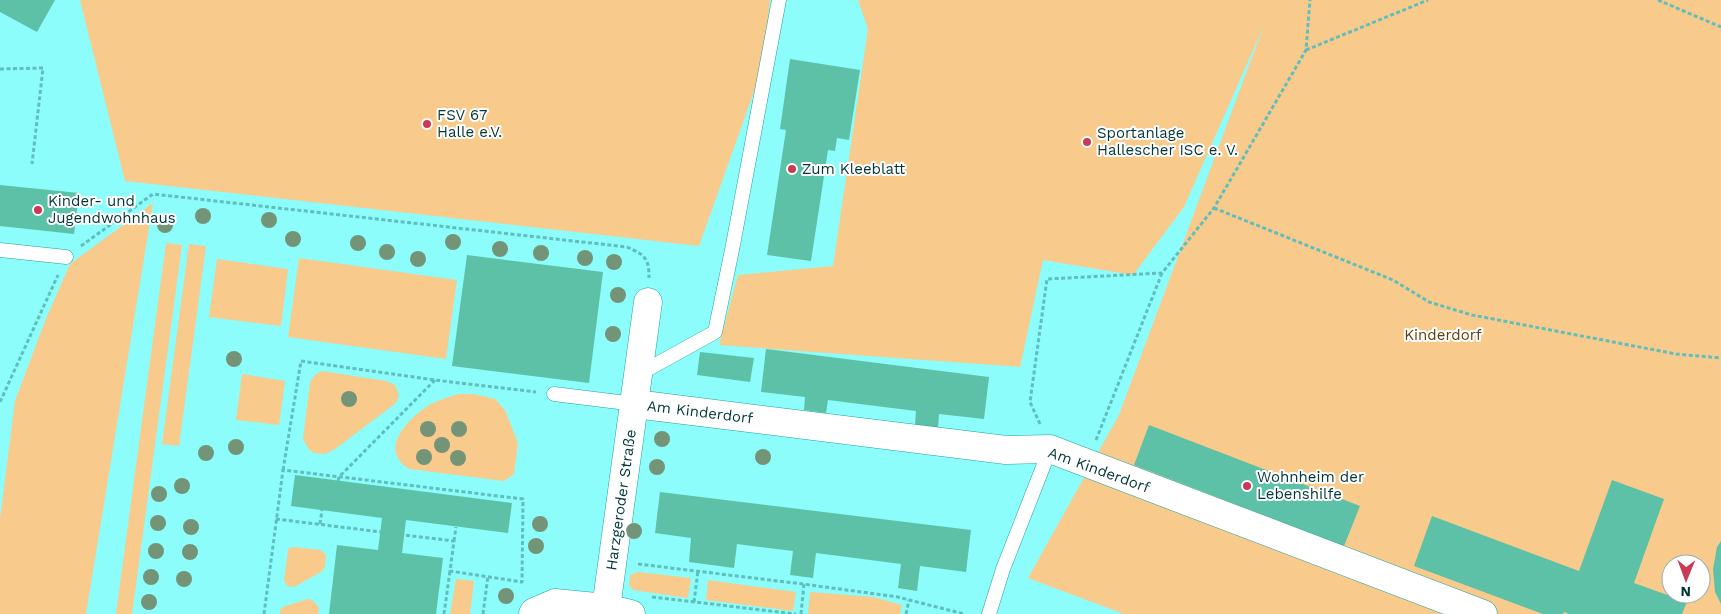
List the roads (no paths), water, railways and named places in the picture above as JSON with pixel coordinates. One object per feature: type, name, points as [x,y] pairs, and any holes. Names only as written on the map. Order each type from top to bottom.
[{"type":"street","name":"Harzgeroder Straße","points":[[615,605],[613,561],[648,302]]},
{"type":"street","name":"Am Kinderdorf","points":[[634,404],[1006,450],[1050,449],[1484,614]]},
{"type":"street","points":[[533,614],[555,603],[615,605]]},
{"type":"lane","points":[[639,374],[715,332],[779,0]]},
{"type":"lane","points":[[0,250],[66,257]]},
{"type":"lane","points":[[554,394],[634,404]]},
{"type":"lane","points":[[989,614],[1003,569],[1050,449]]},
{"type":"place","name":"FSV 67 Halle e.V.","points":[[427,124]]},
{"type":"place","name":"Sportanlage Hallescher ISC e. V.","points":[[1087,142]]},
{"type":"place","name":"Zum Kleeblatt","points":[[792,169]]},
{"type":"place","name":"Kinder- und Jugendwohnhaus","points":[[38,210]]},
{"type":"place","name":"Wohnheim der Lebenshilfe","points":[[1247,486]]},
{"type":"park label","name":"Kinderdorf","points":[[1443,335]]}]
